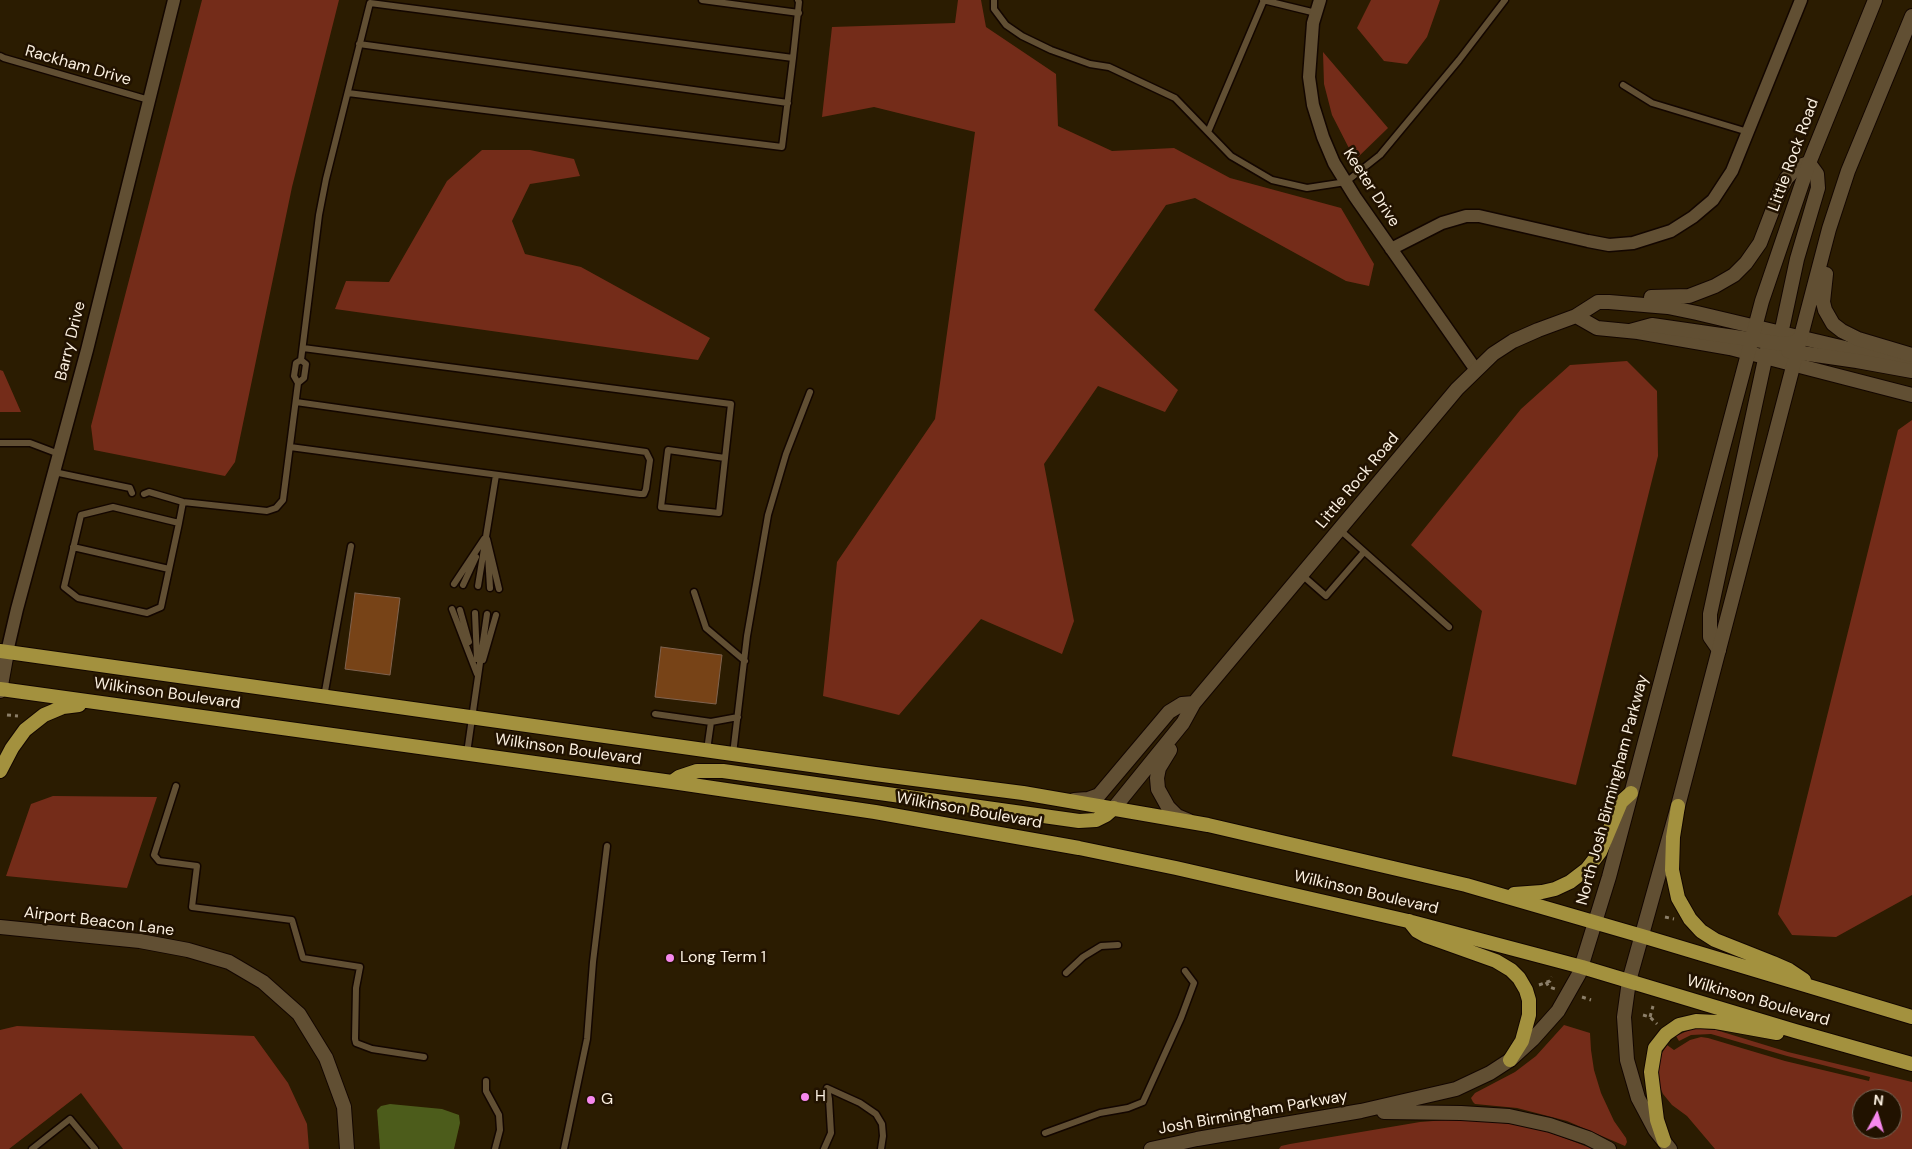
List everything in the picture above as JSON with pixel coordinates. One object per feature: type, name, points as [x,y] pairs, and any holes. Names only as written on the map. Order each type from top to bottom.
[{"type":"main road","name":"Little Rock Road","points":[[1752,340],[1791,214],[1809,163],[1874,0]]},
{"type":"main road","points":[[1667,1145],[1646,1115],[1638,1098],[1627,1060],[1624,1017],[1629,980],[1678,806],[1822,254],[1848,171],[1912,16]]},
{"type":"main road","points":[[1620,304],[1628,299],[1641,297],[1672,298],[1688,296],[1728,280],[1746,263],[1760,243],[1786,179],[1797,167],[1809,163],[1816,174],[1818,188],[1799,249],[1773,346],[1710,614],[1710,637],[1719,650]]},
{"type":"main road","points":[[1822,254],[1827,264],[1823,302],[1833,324],[1858,339],[1912,355]]},
{"type":"main road","name":"Little Rock Road","points":[[1114,808],[1182,725],[1194,703],[1457,390],[1493,354],[1532,332],[1576,316],[1598,302],[1668,307],[1752,340],[1773,346],[1796,359]]},
{"type":"main road","name":"Little Rock Road","points":[[1576,316],[1597,328],[1668,337],[1752,340]]},
{"type":"main road","points":[[1752,340],[1756,349],[1793,343],[1801,337]]},
{"type":"main road","points":[[1801,337],[1912,364]]},
{"type":"main road","name":"North Josh Birmingham Parkway","points":[[1361,1111],[1456,1089],[1490,1073],[1510,1060],[1533,1039],[1558,1011],[1575,983],[1582,967],[1631,794],[1752,340]]},
{"type":"main road","points":[[1796,359],[1857,361],[1912,371]]},
{"type":"main road","points":[[1796,359],[1912,395]]},
{"type":"main road","name":"Barry Drive","points":[[0,690],[4,652]]},
{"type":"main road","name":"Wilkinson Boulevard","points":[[4,652],[1071,801],[1195,823],[1322,851],[1491,893],[1595,922],[1912,1017]]},
{"type":"main road","name":"Wilkinson Boulevard","points":[[0,690],[672,782],[996,832],[1176,868],[1408,921],[1629,980],[1795,1031],[1912,1064]]},
{"type":"main road","points":[[0,771],[12,748],[25,730],[44,715],[62,707],[95,702]]},
{"type":"main road","points":[[1071,801],[1088,799],[1099,795],[1169,712],[1182,704],[1194,703]]},
{"type":"main road","points":[[1182,725],[1180,736],[1159,768],[1158,786],[1164,802],[1172,812],[1195,823]]},
{"type":"main road","points":[[672,782],[679,777],[697,771],[723,771],[1079,821],[1096,820],[1114,808]]},
{"type":"main road","points":[[1491,893],[1517,894],[1542,892],[1563,886],[1578,877],[1600,852],[1619,807],[1625,798],[1631,794]]},
{"type":"main road","points":[[1678,806],[1673,838],[1672,870],[1678,898],[1690,919],[1701,931],[1715,940],[1789,970],[1803,980],[1806,985]]},
{"type":"main road","points":[[1408,921],[1426,936],[1496,961],[1520,978],[1529,1000],[1530,1015],[1522,1041],[1510,1060]]},
{"type":"main road","name":"Airport Beacon Lane","points":[[0,927],[140,942],[188,950],[229,962],[263,982],[299,1014],[326,1058],[344,1107],[347,1149]]},
{"type":"main road","points":[[1667,1145],[1657,1120],[1651,1072],[1655,1048],[1666,1034],[1679,1025],[1696,1021],[1716,1022],[1778,1033],[1795,1031]]},
{"type":"main road","points":[[1361,1111],[1509,1116],[1550,1125],[1588,1138],[1609,1149]]},
{"type":"main road","name":"Josh Birmingham Parkway","points":[[1151,1149],[1197,1139],[1361,1111]]},
{"type":"street","name":"Barry Drive","points":[[4,652],[87,350],[174,0]]},
{"type":"street","name":"Keeter Drive","points":[[1320,0],[1312,32],[1309,68],[1312,105],[1326,146],[1346,182],[1476,370]]},
{"type":"street","points":[[1391,248],[1442,222],[1466,216],[1479,216],[1588,242],[1609,244],[1633,243],[1671,231],[1713,200],[1732,171],[1801,0]]},
{"type":"lane","points":[[702,0],[799,13]]},
{"type":"lane","points":[[994,0],[994,9],[1006,25],[1022,36],[1051,50],[1090,64],[1109,67],[1175,98],[1231,156],[1272,180],[1307,188],[1346,182],[1380,155],[1459,60],[1505,0]]},
{"type":"lane","points":[[1208,132],[1264,0],[1316,13]]},
{"type":"lane","points":[[146,491],[183,502],[267,511],[276,508],[283,500],[298,383],[294,376],[296,363],[301,360],[303,348],[326,179],[370,1],[793,58]]},
{"type":"lane","points":[[348,93],[782,147],[800,1]]},
{"type":"lane","points":[[359,44],[788,102]]},
{"type":"lane","name":"Rackham Drive","points":[[0,56],[149,100]]},
{"type":"lane","points":[[1623,84],[1652,102],[1748,132]]},
{"type":"lane","points":[[303,348],[731,404],[719,513],[661,507],[668,450],[725,458]]},
{"type":"lane","points":[[298,383],[304,378],[306,364],[301,360]]},
{"type":"lane","points":[[733,754],[744,661],[758,566],[768,515],[786,454],[810,392]]},
{"type":"lane","points":[[290,447],[640,494],[644,494],[646,489],[650,460],[646,452],[296,402]]},
{"type":"lane","points":[[0,444],[30,444],[59,454]]},
{"type":"lane","points":[[54,472],[132,488]]},
{"type":"lane","points":[[478,586],[496,475]]},
{"type":"lane","points":[[179,522],[113,507],[81,515],[64,587],[78,598],[147,613],[161,607],[179,522],[183,502]]},
{"type":"lane","points":[[1340,530],[1449,627]]},
{"type":"lane","points":[[454,584],[486,536]]},
{"type":"lane","points":[[463,585],[486,536]]},
{"type":"lane","points":[[486,536],[490,588]]},
{"type":"lane","points":[[486,536],[499,589]]},
{"type":"lane","points":[[324,697],[351,546]]},
{"type":"lane","points":[[72,547],[169,569]]},
{"type":"lane","points":[[1302,575],[1326,596],[1364,552]]},
{"type":"lane","points":[[694,592],[706,628],[744,661]]},
{"type":"lane","points":[[452,609],[478,675]]},
{"type":"lane","points":[[460,610],[478,675]]},
{"type":"lane","points":[[475,613],[478,675]]},
{"type":"lane","points":[[467,753],[487,614]]},
{"type":"lane","points":[[478,675],[496,615]]},
{"type":"lane","points":[[655,714],[711,722],[738,717]]},
{"type":"lane","points":[[707,751],[711,722]]},
{"type":"lane","points":[[176,786],[154,855],[159,861],[197,866],[192,906],[292,920],[303,958],[360,967],[356,988],[356,1044],[372,1049],[424,1057]]},
{"type":"lane","points":[[564,1149],[587,1040],[594,952],[607,846]]},
{"type":"lane","points":[[1066,974],[1083,957],[1101,946],[1118,945]]},
{"type":"lane","points":[[1045,1133],[1100,1112],[1128,1108],[1144,1102],[1181,1018],[1194,983],[1185,971]]},
{"type":"lane","points":[[486,1082],[486,1091],[499,1115],[500,1130],[495,1149]]},
{"type":"lane","points":[[824,1149],[831,1133],[827,1088],[860,1103],[876,1114],[882,1124],[881,1149]]},
{"type":"lane","points":[[32,1149],[70,1119],[96,1149]]},
{"type":"path","points":[[7,715],[19,717],[20,708]]},
{"type":"path","points":[[1672,928],[1674,920]]},
{"type":"path","points":[[1536,987],[1550,981],[1552,977]]},
{"type":"path","points":[[1546,982],[1548,987],[1555,989]]},
{"type":"path","points":[[1582,997],[1591,1000]]},
{"type":"path","points":[[1650,1017],[1653,1006]]},
{"type":"path","points":[[1643,1015],[1650,1017],[1657,1024]]},
{"type":"shaded area","points":[[202,0],[339,0],[292,187],[235,462],[225,476],[94,450],[91,426]]},
{"type":"shaded area","points":[[958,0],[981,0],[986,27],[1056,74],[1058,126],[1112,151],[1174,148],[1230,178],[1341,208],[1374,264],[1369,286],[1346,281],[1195,198],[1166,205],[1094,310],[1178,390],[1165,412],[1098,386],[1044,464],[1074,621],[1062,654],[981,619],[899,715],[823,696],[837,562],[935,419],[975,132],[874,107],[822,117],[832,27],[955,23]]},
{"type":"shaded area","points":[[1371,0],[1440,0],[1427,37],[1407,64],[1384,61],[1357,28]]},
{"type":"shaded area","points":[[1323,52],[1388,128],[1355,160],[1332,115],[1324,84]]},
{"type":"shaded area","points":[[482,150],[530,150],[574,159],[580,176],[530,184],[512,221],[525,254],[581,267],[710,338],[698,360],[335,309],[346,281],[389,282],[447,181]]},
{"type":"shaded area","points":[[1627,361],[1657,391],[1658,456],[1576,785],[1452,756],[1482,611],[1411,545],[1521,409],[1570,365]]},
{"type":"shaded area","points":[[0,370],[3,371],[21,412],[0,412]]},
{"type":"shaded area","points":[[1912,420],[1912,895],[1836,937],[1792,935],[1778,914],[1898,430]]},
{"type":"shaded area","points":[[53,796],[157,797],[127,888],[6,876],[31,804]]},
{"type":"shaded area","points":[[1564,1025],[1590,1033],[1594,1070],[1601,1093],[1614,1121],[1626,1138],[1625,1146],[1567,1121],[1517,1108],[1475,1104],[1473,1102],[1471,1098],[1475,1093],[1515,1072],[1536,1056]]},
{"type":"shaded area","points":[[17,1026],[254,1036],[288,1083],[307,1124],[309,1149],[123,1149],[81,1093],[9,1149],[0,1149],[0,1030]]},
{"type":"shaded area","points":[[1694,1028],[1716,1030],[1788,1052],[1912,1082],[1912,1149],[1715,1149],[1687,1116],[1672,1105],[1663,1094],[1659,1085],[1658,1071],[1662,1053],[1667,1045],[1674,1050],[1690,1040],[1701,1037],[1708,1038],[1785,1061],[1869,1081],[1870,1077],[1711,1034],[1691,1035],[1679,1041],[1676,1036]]},
{"type":"shaded area","points":[[390,1104],[442,1109],[459,1115],[460,1123],[454,1149],[380,1149],[377,1110],[381,1106]]},
{"type":"shaded area","points":[[1471,1120],[1523,1125],[1554,1134],[1593,1149],[1279,1149],[1281,1146],[1290,1144],[1420,1122]]},
{"type":"building","points":[[355,593],[400,598],[390,675],[345,669]]},
{"type":"building","points":[[661,647],[722,655],[716,704],[655,697]]},
{"type":"place","name":"Long Term 1","points":[[670,958]]},
{"type":"place","name":"H","points":[[805,1097]]},
{"type":"place","name":"G","points":[[591,1100]]}]
